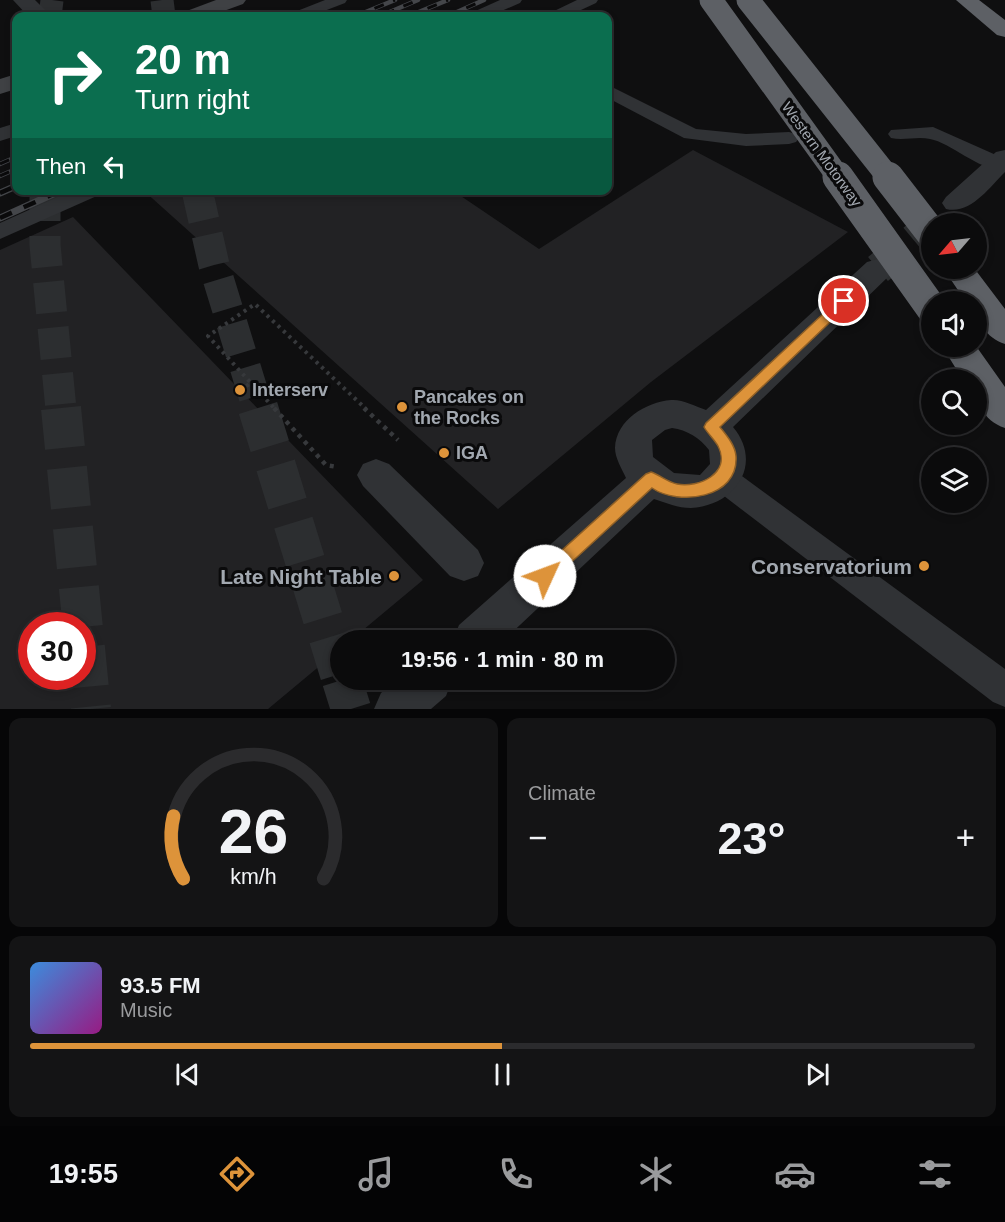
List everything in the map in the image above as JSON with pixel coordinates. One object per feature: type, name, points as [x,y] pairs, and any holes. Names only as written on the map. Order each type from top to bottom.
[{"type":"highway","name":"Western Motorway","points":[[711,0],[921,294]]},
{"type":"highway","points":[[748,0],[921,220]]},
{"type":"highway","points":[[967,3],[1005,30]]},
{"type":"highway","points":[[966,279],[1005,332]]},
{"type":"highway","points":[[966,357],[1005,414]]},
{"type":"street","points":[[23,0],[36,12]]},
{"type":"street","points":[[202,12],[236,0]]},
{"type":"street","points":[[956,203],[1002,161]]},
{"type":"street","points":[[711,427],[878,269]]},
{"type":"street","points":[[672,414],[696,418],[711,427],[725,445],[728,457],[727,468],[722,477],[711,486],[695,491],[677,490],[660,485],[641,470],[634,455],[636,435],[642,426],[660,416],[672,414]]},
{"type":"street","points":[[376,475],[464,563]]},
{"type":"street","points":[[485,630],[651,478]]},
{"type":"street","points":[[397,709],[419,690]]},
{"type":"lane","points":[[308,12],[339,0]]},
{"type":"lane","points":[[486,12],[514,0]]},
{"type":"lane","points":[[564,12],[590,0]]},
{"type":"lane","points":[[612,93],[691,134],[746,140],[789,138]]},
{"type":"lane","points":[[898,134],[933,133],[1002,161]]},
{"type":"lane","points":[[0,232],[81,195]]},
{"type":"lane","points":[[722,477],[1005,690]]},
{"type":"path","points":[[376,475],[326,465],[208,336],[255,304],[403,445]]},
{"type":"path","points":[[240,390],[251,383]]},
{"type":"building","points":[[693,150],[848,232],[651,382],[498,509],[149,195],[459,195],[539,249]]},
{"type":"building","points":[[73,217],[423,580],[363,630],[330,630],[330,657],[268,709],[0,709],[0,250]]},
{"type":"tunnel","points":[[50,12],[52,0]]},
{"type":"tunnel","points":[[162,0],[164,12]]},
{"type":"tunnel","points":[[45,195],[45,245],[61,409]]},
{"type":"tunnel","points":[[198,195],[214,265],[258,409]]},
{"type":"tunnel","points":[[878,269],[921,233]]},
{"type":"tunnel","points":[[61,408],[91,709]]},
{"type":"tunnel","points":[[258,408],[330,642]]},
{"type":"tunnel","points":[[345,690],[351,709]]},
{"type":"railway","points":[[366,12],[395,0]]},
{"type":"railway","points":[[390,12],[418,0]]},
{"type":"railway","points":[[419,12],[448,0]]},
{"type":"railway","points":[[457,12],[484,0]]},
{"type":"railway","points":[[0,164],[12,159]]},
{"type":"railway","points":[[0,176],[12,171]]},
{"type":"railway","points":[[0,193],[12,188]]},
{"type":"railway","points":[[0,218],[51,195]]},
{"type":"place","name":"Interserv","points":[[240,390]]},
{"type":"place","name":"Pancakes on the Rocks","points":[[402,407]]},
{"type":"place","name":"IGA","points":[[444,453]]},
{"type":"place","name":"Conservatorium","points":[[924,566]]},
{"type":"place","name":"Late Night Table","points":[[394,576]]},
{"type":"route","points":[[545,576],[651,478],[660,485],[677,490],[695,491],[711,486],[721,478],[727,468],[728,457],[725,445],[718,433],[711,427],[844,301]]}]
